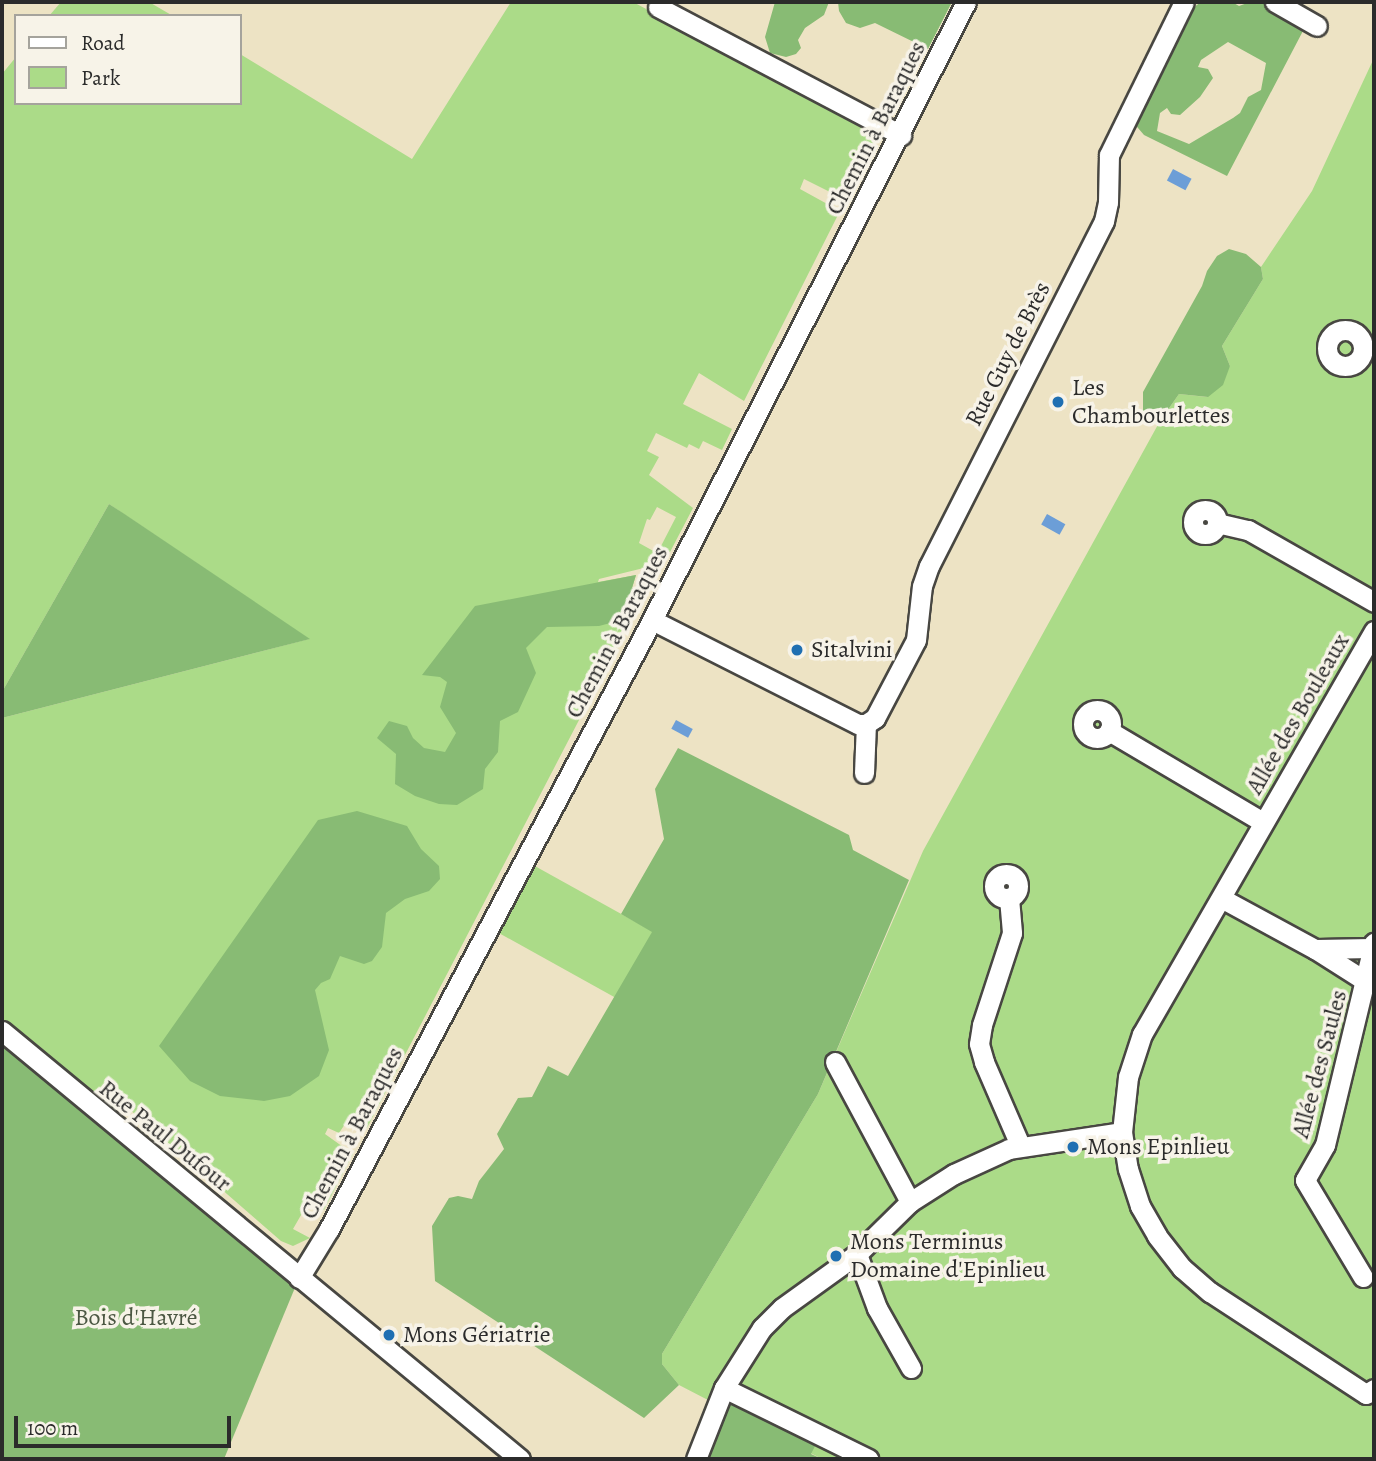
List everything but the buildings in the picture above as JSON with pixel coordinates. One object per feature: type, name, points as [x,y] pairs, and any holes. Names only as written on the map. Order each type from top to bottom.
[{"type":"street","name":"Chemin à Baraques","points":[[299,1278],[329,1229],[652,620],[901,135],[966,2]]},
{"type":"street","name":"Rue Guy de Brès","points":[[866,724],[875,718],[916,640],[922,586],[929,566],[1104,220],[1108,202],[1109,155],[1184,2]]},
{"type":"street","points":[[1275,2],[1317,26]]},
{"type":"street","points":[[658,7],[901,135]]},
{"type":"street","points":[[1217,523],[1248,530],[1374,602]]},
{"type":"street","points":[[652,620],[851,720],[866,724],[864,773]]},
{"type":"street","name":"Allée des Bouleaux","points":[[1374,631],[1142,1034],[1128,1077],[1122,1132],[1128,1168],[1140,1206],[1157,1236],[1182,1268],[1210,1292],[1366,1394],[1374,1389]]},
{"type":"street","name":"Allée des Bouleaux","points":[[1109,731],[1263,822]]},
{"type":"street","points":[[1009,898],[1012,933],[982,1025],[979,1044],[984,1062],[1020,1145]]},
{"type":"street","points":[[1221,898],[1315,949],[1368,976],[1373,946],[1315,949]]},
{"type":"street","name":"Allée des Saules","points":[[1363,1277],[1305,1180],[1320,1159],[1325,1145],[1368,976]]},
{"type":"street","name":"Rue Paul Dufour","points":[[2,1031],[520,1459]]},
{"type":"street","points":[[835,1062],[910,1202]]},
{"type":"street","points":[[696,1459],[724,1388],[762,1328],[799,1295],[857,1254],[910,1202],[954,1174],[1020,1145],[1122,1132]]},
{"type":"street","points":[[857,1254],[877,1308],[911,1368]]},
{"type":"street","points":[[724,1388],[868,1459]]},
{"type":"green space","points":[[61,2],[149,2],[170,14],[51,14]]},
{"type":"green space","points":[[511,2],[633,2],[880,133],[846,200],[804,179],[800,189],[840,211],[744,401],[699,373],[683,404],[732,429],[722,450],[703,441],[699,449],[689,444],[687,448],[656,433],[647,451],[659,457],[649,475],[693,508],[670,552],[660,548],[676,517],[657,507],[650,520],[647,519],[639,543],[657,553],[660,564],[599,579],[598,582],[636,575],[632,588],[644,595],[367,1128],[349,1118],[339,1133],[328,1128],[325,1134],[353,1154],[324,1210],[308,1203],[293,1229],[310,1238],[293,1246],[281,1241],[120,1101],[106,1119],[2,1031],[2,718],[309,639],[109,504],[2,692],[2,74],[14,59],[14,105],[242,105],[242,55],[412,159]]},
{"type":"green space","points":[[775,2],[829,2],[824,15],[805,28],[798,40],[801,48],[796,54],[786,57],[770,53],[765,37]]},
{"type":"green space","points":[[838,2],[952,2],[928,49],[875,23],[860,28],[846,23],[839,11]]},
{"type":"green space","points":[[1201,2],[1232,2],[1239,6],[1250,2],[1268,2],[1304,29],[1227,176],[1144,135],[1132,121],[1186,13]],"holes":[[[1228,42],[1266,63],[1261,90],[1248,97],[1240,113],[1233,118],[1189,144],[1157,131],[1160,113],[1167,108],[1171,114],[1180,115],[1200,97],[1213,78],[1208,69],[1198,67],[1201,60]]]},
{"type":"green space","points":[[1374,58],[1374,1459],[822,1459],[679,1385],[662,1364],[662,1354],[818,1094],[923,851],[1160,421],[1179,394],[1207,397],[1230,366],[1222,346],[1263,279],[1261,267],[1312,191]]},
{"type":"green space","points":[[1229,249],[1246,254],[1261,267],[1263,279],[1222,346],[1230,366],[1223,385],[1208,397],[1179,394],[1160,421],[1143,412],[1143,392],[1202,286],[1207,271],[1217,256]]},
{"type":"green space","points":[[109,504],[310,639],[2,718],[2,692]]},
{"type":"green space","points":[[636,575],[632,588],[644,595],[633,617],[599,626],[547,627],[526,648],[536,673],[518,712],[500,721],[498,752],[485,769],[483,789],[457,805],[439,804],[415,796],[395,784],[396,754],[377,738],[389,721],[407,726],[413,738],[424,748],[445,752],[456,733],[440,707],[447,682],[440,677],[422,675],[475,606]]},
{"type":"green space","points":[[678,748],[849,835],[853,850],[909,880],[818,1094],[662,1354],[662,1364],[679,1385],[644,1418],[435,1281],[432,1226],[449,1198],[458,1196],[472,1199],[479,1181],[504,1149],[497,1134],[518,1098],[532,1097],[548,1066],[568,1076],[652,932],[621,914],[664,839],[655,789]]},
{"type":"green space","points":[[357,811],[407,826],[421,849],[439,866],[440,879],[429,891],[405,899],[386,913],[382,947],[372,961],[364,964],[340,956],[330,979],[315,990],[329,1050],[319,1076],[290,1096],[264,1101],[220,1096],[190,1081],[159,1046],[318,820]]},
{"type":"green space","points":[[533,865],[653,931],[616,998],[496,931]]},
{"type":"green space","name":"Bois d'Havré","points":[[2,1031],[299,1278],[224,1459],[2,1459]]},
{"type":"green space","points":[[724,1388],[817,1442],[811,1454],[822,1459],[696,1459]]},
{"type":"water","points":[[1173,169],[1192,179],[1185,190],[1167,180]]},
{"type":"water","points":[[1047,514],[1065,524],[1060,535],[1041,524]]},
{"type":"water","points":[[676,720],[693,729],[688,738],[671,729]]},
{"type":"place","name":"Les Chambourlettes","points":[[1058,402]]},
{"type":"place","name":"Sitalvini","points":[[797,650]]},
{"type":"place","name":"Mons Epinlieu","points":[[1073,1147]]},
{"type":"place","name":"Mons Terminus Domaine d'Epinlieu","points":[[836,1256]]},
{"type":"place","name":"Mons Gériatrie","points":[[389,1335]]}]
